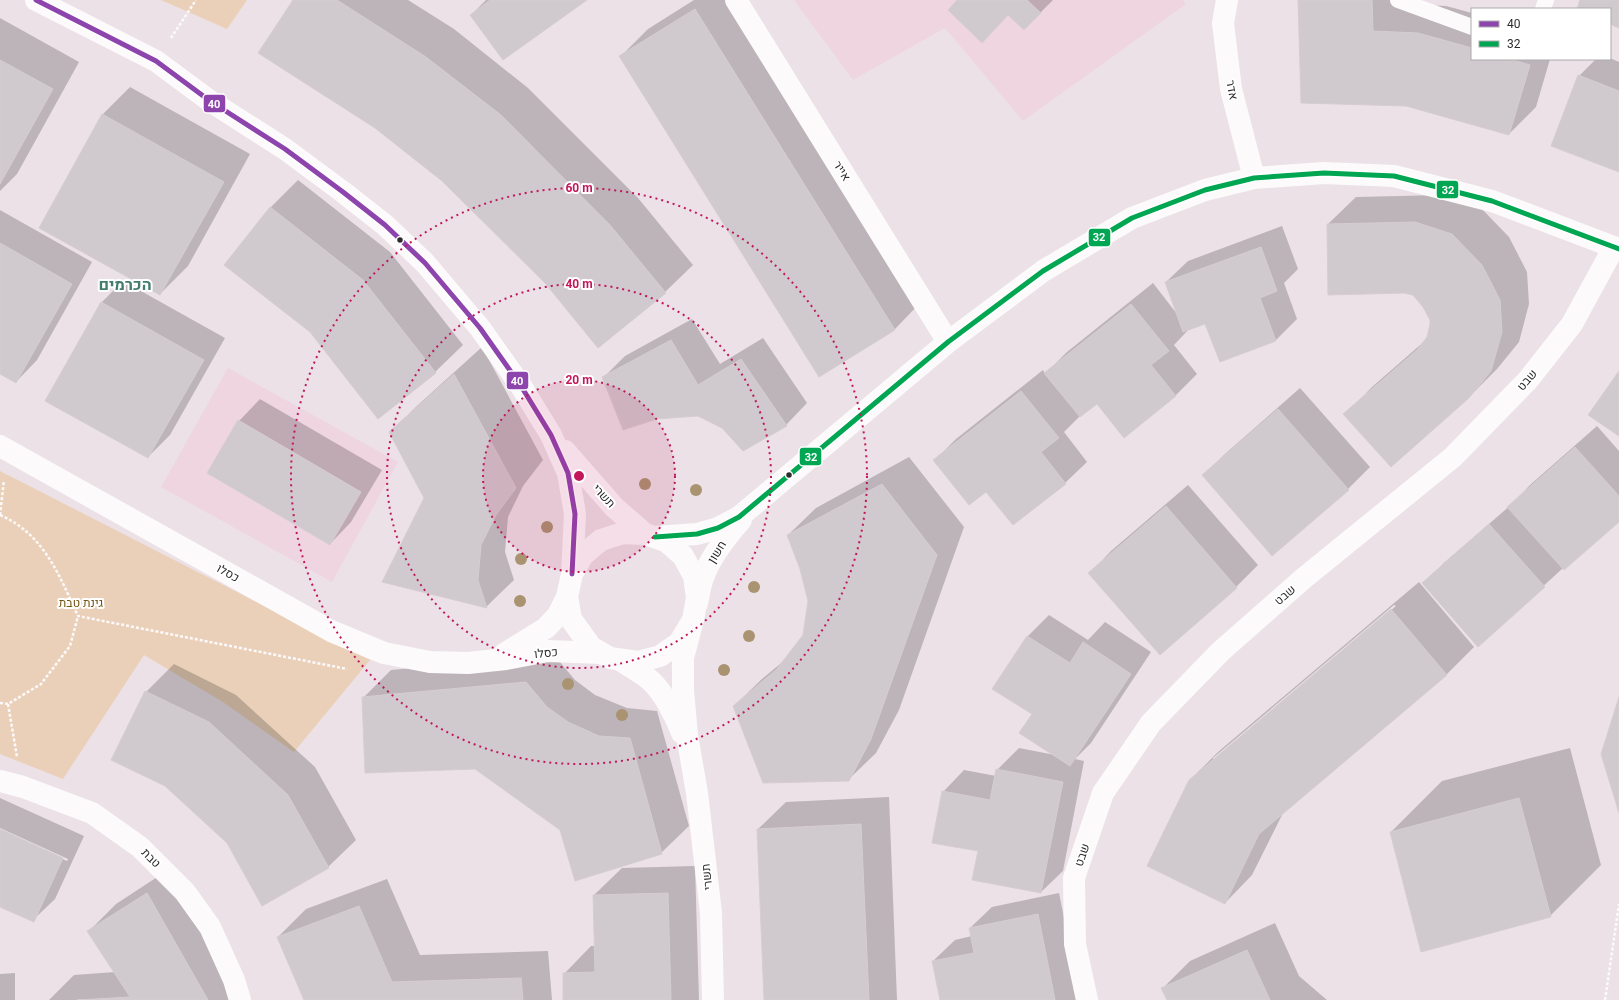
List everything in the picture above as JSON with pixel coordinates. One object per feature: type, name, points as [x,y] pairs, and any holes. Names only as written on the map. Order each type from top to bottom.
[{"type":"street","name":"תשרי","points":[[36,0],[156,61],[210,101],[285,149],[343,192],[385,226],[425,263],[480,328],[521,386],[551,435],[568,473],[575,514],[572,574]]},
{"type":"street","name":"אייר","points":[[736,0],[948,342]]},
{"type":"street","name":"אדר","points":[[1227,0],[1223,23],[1231,89],[1254,178]]},
{"type":"street","name":"חשון","points":[[650,535],[697,534],[718,528],[739,517],[948,342],[1043,271],[1132,218],[1205,190],[1254,178],[1324,173],[1394,176],[1492,200],[1616,248]]},
{"type":"street","name":"שבט","points":[[1087,1000],[1075,944],[1074,878],[1103,793],[1151,723],[1222,651],[1304,578],[1453,457],[1528,380],[1572,324],[1616,248]]},
{"type":"street","name":"תשרי","points":[[551,435],[614,507],[650,535]]},
{"type":"street","name":"כסלו","points":[[0,446],[331,631],[384,653],[430,662],[468,663],[506,659],[548,651],[610,656]]},
{"type":"street","name":"חשון","points":[[694,614],[702,579],[714,554],[754,504]]},
{"type":"street","points":[[623,533],[650,535],[666,541],[683,556],[694,576],[697,598],[694,614],[679,643],[660,656],[638,662],[610,656],[590,647],[571,619],[567,597],[572,574],[583,555],[602,540],[623,533]]},
{"type":"street","name":"כסלו","points":[[468,663],[501,655],[546,628],[558,615],[567,597]]},
{"type":"street","name":"תשרי","points":[[694,614],[683,658],[683,690],[687,735],[697,793],[711,913],[713,1000]]},
{"type":"street","name":"תשרי","points":[[610,656],[652,682],[678,722],[690,755]]},
{"type":"street","name":"טבת","points":[[0,781],[23,787],[92,813],[140,847],[185,892],[210,926],[234,980],[240,1000]]},
{"type":"lane","points":[[1398,0],[1471,27]]},
{"type":"path","points":[[156,61],[196,0]]},
{"type":"path","points":[[0,703],[8,704],[42,684],[70,646],[78,616],[54,564],[34,537],[0,515],[5,473]]},
{"type":"path","points":[[78,616],[346,670]]},
{"type":"path","points":[[8,704],[23,787]]},
{"type":"path","points":[[1605,1000],[1619,904]]},
{"type":"shaded area","points":[[794,0],[1183,0],[1186,4],[1023,121],[945,28],[853,80]]},
{"type":"shaded area","points":[[228,368],[398,462],[332,582],[161,487]]},
{"type":"green space","points":[[161,0],[247,0],[227,29]]},
{"type":"green space","name":"גינת טבת","points":[[0,471],[370,660],[294,752],[223,702],[144,655],[63,779],[0,754]]},
{"type":"building","points":[[293,0],[337,0],[426,57],[501,115],[610,225],[666,293],[598,348],[545,283],[442,181],[375,128],[258,53]]},
{"type":"building","points":[[490,0],[587,0],[503,60],[470,15]]},
{"type":"building","points":[[957,0],[1027,0],[1041,13],[1024,30],[1008,15],[982,43],[948,10]]},
{"type":"building","points":[[1298,0],[1372,0],[1373,31],[1418,33],[1471,48],[1471,60],[1512,60],[1530,65],[1509,135],[1406,106],[1301,103]]},
{"type":"building","points":[[1580,0],[1619,0],[1619,28],[1611,24],[1611,8],[1577,8]]},
{"type":"building","points":[[695,9],[895,330],[819,377],[619,56]]},
{"type":"building","points":[[0,60],[53,89],[0,184]]},
{"type":"building","points":[[1578,75],[1619,91],[1619,172],[1551,146]]},
{"type":"building","points":[[102,114],[224,182],[160,295],[39,228]]},
{"type":"building","points":[[270,207],[363,280],[436,373],[378,419],[310,332],[224,265]]},
{"type":"building","points":[[1415,222],[1452,234],[1482,265],[1500,300],[1502,332],[1491,371],[1469,398],[1391,467],[1343,414],[1418,349],[1427,337],[1430,320],[1423,307],[1413,295],[1404,293],[1328,295],[1327,224]]},
{"type":"building","points":[[0,243],[72,284],[16,383],[0,374]]},
{"type":"building","points":[[1261,247],[1277,291],[1260,298],[1276,341],[1220,362],[1205,324],[1183,332],[1165,282]]},
{"type":"building","points":[[101,302],[204,360],[148,458],[45,401]]},
{"type":"building","points":[[1131,304],[1169,351],[1151,365],[1176,396],[1124,438],[1097,404],[1080,417],[1044,373]]},
{"type":"building","points":[[671,340],[698,385],[741,359],[787,426],[743,451],[722,428],[698,416],[657,419],[623,430],[602,377]]},
{"type":"building","points":[[1619,371],[1619,436],[1588,415]]},
{"type":"building","points":[[454,374],[516,488],[496,515],[481,545],[478,580],[487,608],[382,582],[424,498],[389,432]]},
{"type":"building","points":[[1021,391],[1059,438],[1041,452],[1066,484],[1013,525],[986,492],[969,505],[933,460]]},
{"type":"building","points":[[1278,409],[1349,490],[1272,556],[1202,475]]},
{"type":"building","points":[[238,420],[361,492],[330,545],[207,473]]},
{"type":"building","points":[[1575,447],[1619,496],[1619,522],[1564,570],[1507,507]]},
{"type":"building","points":[[882,484],[937,555],[871,739],[849,781],[763,783],[733,706],[776,670],[803,635],[808,601],[800,569],[787,535]]},
{"type":"building","points":[[1166,506],[1237,588],[1160,655],[1088,573]]},
{"type":"building","points":[[1489,524],[1545,587],[1478,647],[1422,583]]},
{"type":"building","points":[[1391,609],[1447,675],[1259,834],[1225,904],[1147,866],[1189,780]]},
{"type":"building","points":[[1027,636],[1070,663],[1083,642],[1131,674],[1070,766],[1019,733],[1032,714],[992,689]]},
{"type":"building","points":[[526,682],[547,707],[568,722],[599,736],[630,738],[662,854],[575,881],[560,830],[475,769],[365,773],[362,697]]},
{"type":"building","points":[[145,691],[209,722],[288,795],[329,868],[262,906],[227,843],[165,786],[111,760]]},
{"type":"building","points":[[1619,697],[1619,813],[1601,754]]},
{"type":"building","points":[[996,769],[1063,782],[1041,893],[972,880],[978,851],[932,843],[942,791],[990,800]]},
{"type":"building","points":[[1519,798],[1551,917],[1421,952],[1390,832]]},
{"type":"building","points":[[861,824],[869,1000],[764,1000],[757,829]]},
{"type":"building","points":[[0,829],[63,858],[34,922],[0,907]]},
{"type":"building","points":[[147,893],[208,1000],[77,1000],[130,997],[87,931]]},
{"type":"building","points":[[668,893],[671,1000],[563,1000],[563,973],[595,972],[593,895]]},
{"type":"building","points":[[359,906],[392,982],[521,978],[523,1000],[304,1000],[277,937]]},
{"type":"building","points":[[1038,914],[1055,1000],[940,1000],[932,961],[974,953],[969,928]]},
{"type":"building","points":[[1247,950],[1270,1000],[1167,1000],[1161,988]]},
{"type":"transit line","name":"40","points":[[36,0],[156,61],[210,101],[285,149],[343,192],[385,225],[425,263],[480,328],[521,386],[551,435],[568,473],[575,514],[572,574]]},
{"type":"transit line","name":"32","points":[[655,537],[697,534],[718,528],[739,517],[948,342],[1043,271],[1132,218],[1205,190],[1254,178],[1324,173],[1394,176],[1492,201],[1619,249]]},
{"type":"district","name":"הכרמים","points":[[125,284]]}]
